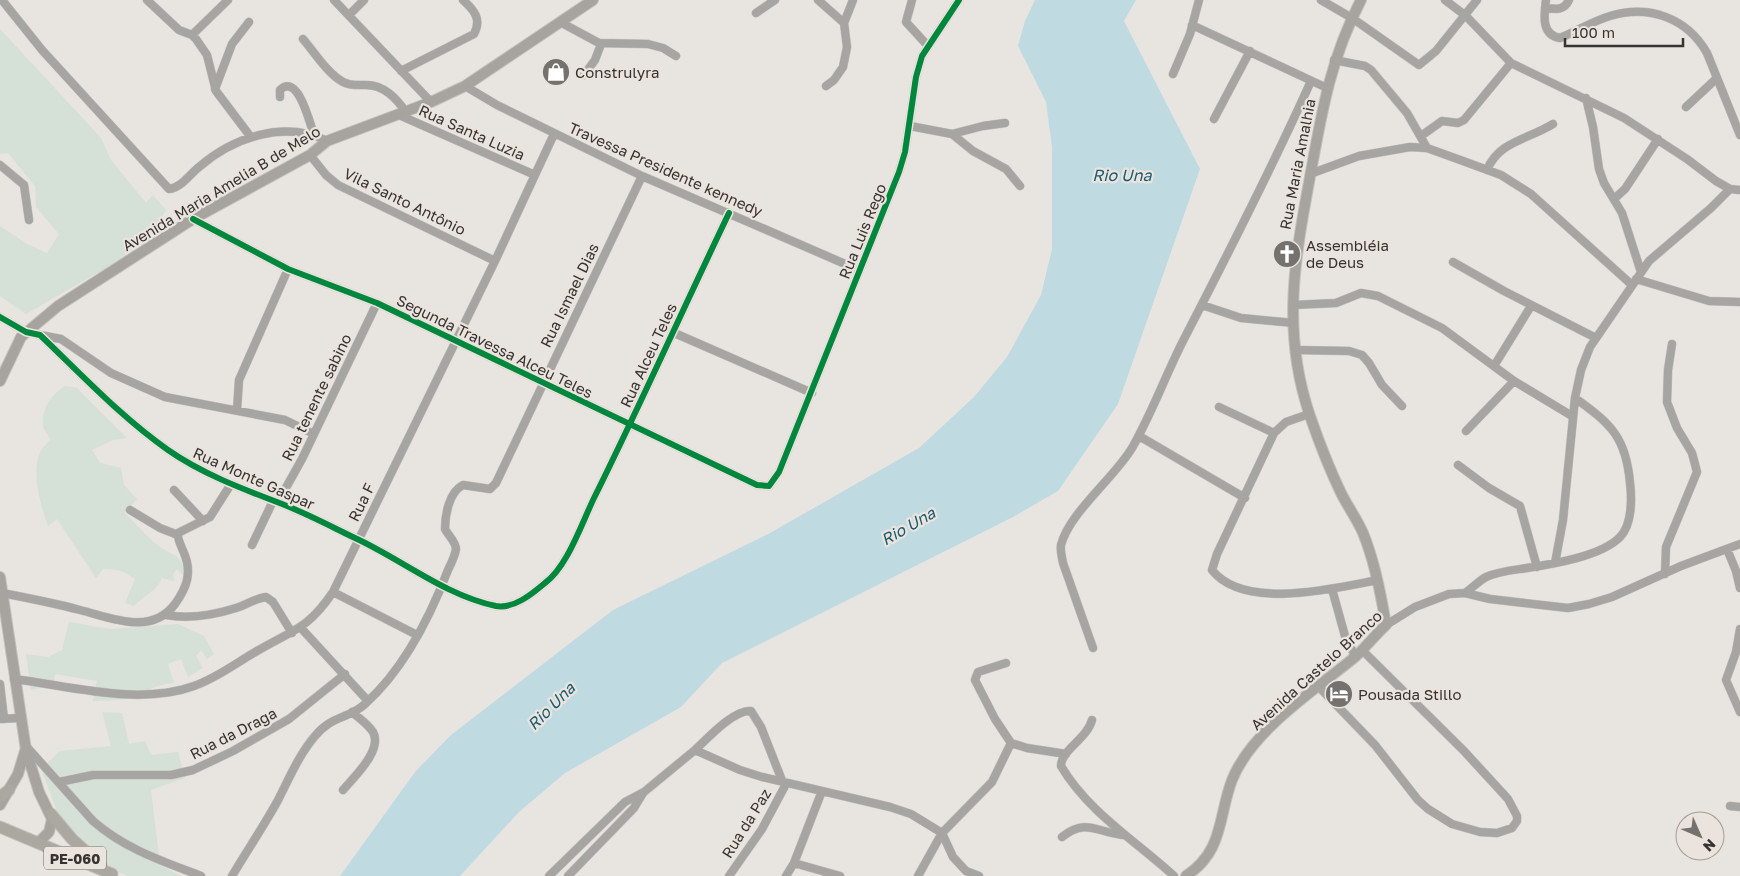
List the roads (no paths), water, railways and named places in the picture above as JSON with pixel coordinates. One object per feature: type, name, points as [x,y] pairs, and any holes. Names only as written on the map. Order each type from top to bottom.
[{"type":"main road","points":[[0,797],[9,790]]},
{"type":"main road","points":[[51,814],[72,839],[114,875]]},
{"type":"main road","name":"PE-060","points":[[0,827],[114,875]]},
{"type":"street","points":[[2,0],[42,50],[166,188],[176,187],[211,157],[250,136],[286,131],[314,134],[327,141]]},
{"type":"street","points":[[147,0],[179,30],[192,35],[207,55],[215,89],[250,136]]},
{"type":"street","points":[[192,35],[228,0]]},
{"type":"street","points":[[334,0],[431,102]]},
{"type":"street","points":[[349,15],[364,0]]},
{"type":"street","points":[[401,71],[474,34],[478,24],[475,12],[463,0]]},
{"type":"street","name":"Avenida Maria Amelia B de Melo","points":[[0,381],[4,366],[26,332],[58,306],[194,219],[310,155],[327,141],[431,102],[466,86],[593,0]]},
{"type":"street","points":[[756,13],[774,0]]},
{"type":"street","points":[[818,0],[844,23]]},
{"type":"street","points":[[826,86],[834,80],[843,67],[847,47],[844,23],[853,0]]},
{"type":"street","points":[[912,0],[906,22],[928,46]]},
{"type":"street","name":"Rua Luis Rego","points":[[779,472],[899,172],[910,126],[916,77],[922,56],[959,0]]},
{"type":"street","points":[[1173,74],[1192,25],[1199,0]]},
{"type":"street","points":[[1321,0],[1352,18],[1419,65],[1430,58],[1466,16],[1477,0]]},
{"type":"street","name":"Rua Maria Amalhia","points":[[1361,0],[1334,60],[1327,88],[1296,252],[1293,306],[1295,350],[1309,414],[1327,462],[1363,534],[1378,580],[1386,625]]},
{"type":"street","points":[[1445,0],[1466,16],[1511,63],[1586,98],[1658,140],[1730,189],[1740,190]]},
{"type":"street","points":[[1569,0],[1567,5],[1561,9],[1546,4],[1544,19],[1547,29],[1554,37],[1560,38],[1610,16],[1642,12],[1663,14],[1679,23],[1701,44],[1740,135]]},
{"type":"street","points":[[215,89],[232,44],[249,22]]},
{"type":"street","points":[[560,22],[590,40],[601,44],[648,44],[662,48],[676,56]]},
{"type":"street","points":[[1192,25],[1327,88]]},
{"type":"street","points":[[304,40],[337,78],[352,85],[380,88],[399,103],[402,113]]},
{"type":"street","points":[[584,75],[595,60],[601,44]]},
{"type":"street","points":[[1214,119],[1250,51]]},
{"type":"street","points":[[1334,60],[1365,66],[1371,70],[1407,113],[1427,148]]},
{"type":"street","points":[[1421,136],[1442,122],[1458,123],[1464,120],[1511,63]]},
{"type":"street","points":[[1686,107],[1717,78]]},
{"type":"street","name":"Rua Maria Amalhia","points":[[1093,648],[1064,563],[1061,546],[1085,505],[1121,464],[1139,436],[1284,141],[1311,81]]},
{"type":"street","name":"Travessa Presidente kennedy","points":[[466,86],[497,105],[642,176],[859,270]]},
{"type":"street","points":[[280,97],[280,90],[284,87],[290,87],[297,93],[305,107],[314,134]]},
{"type":"street","points":[[1586,98],[1593,127],[1599,169],[1604,183],[1622,213],[1636,279]]},
{"type":"street","name":"Rua Santa Luzia","points":[[402,113],[535,175]]},
{"type":"street","points":[[910,126],[952,134],[983,126],[1005,123]]},
{"type":"street","points":[[1487,170],[1494,155],[1502,149],[1552,124]]},
{"type":"street","name":"Rua F","points":[[14,679],[111,693],[165,693],[184,690],[209,680],[244,658],[301,628],[311,620],[333,592],[495,261],[554,134]]},
{"type":"street","points":[[952,134],[973,151],[1006,169],[1020,186]]},
{"type":"street","points":[[1614,199],[1625,189],[1658,140]]},
{"type":"street","points":[[1310,174],[1359,156],[1410,147],[1427,148],[1501,175],[1531,194],[1636,279],[1709,301],[1740,302]]},
{"type":"street","name":"Vila Santo Antônio","points":[[310,155],[326,175],[338,184],[495,261]]},
{"type":"street","points":[[0,165],[24,185],[29,220]]},
{"type":"street","name":"Rua Ismael Dias","points":[[442,585],[456,548],[445,529],[446,514],[453,495],[463,485],[486,490],[494,487],[642,176]]},
{"type":"street","points":[[1555,563],[1563,520],[1572,416],[1583,364],[1596,338],[1649,261],[1711,208],[1730,189]]},
{"type":"street","name":"Rua Alceu Teles","points":[[442,585],[468,596],[502,606],[519,602],[545,584],[562,562],[630,425],[729,213]]},
{"type":"street","name":"Segunda Travessa Alceu Teles","points":[[194,219],[288,269],[377,303],[457,339],[630,425],[760,486],[771,485],[779,472]]},
{"type":"street","points":[[1453,262],[1531,306],[1596,338]]},
{"type":"street","points":[[237,410],[239,380],[288,269]]},
{"type":"street","points":[[1293,306],[1336,303],[1361,293],[1378,296],[1442,328],[1514,380],[1572,416]]},
{"type":"street","name":"Rua tenente sabino","points":[[252,545],[314,434],[377,303]]},
{"type":"street","points":[[1202,305],[1241,318],[1294,323]]},
{"type":"street","points":[[1494,366],[1531,306]]},
{"type":"street","points":[[1,318],[26,332],[40,335]]},
{"type":"street","points":[[672,332],[812,393]]},
{"type":"street","name":"Rua tenente sabino","points":[[40,335],[61,338],[111,373],[165,397],[285,420],[314,434]]},
{"type":"street","name":"Rua Monte Gaspar","points":[[40,335],[135,426],[185,461],[231,484],[358,539],[442,585]]},
{"type":"street","points":[[1665,574],[1666,547],[1697,472],[1692,453],[1677,428],[1667,402],[1668,370],[1672,344]]},
{"type":"street","points":[[1295,350],[1348,351],[1362,355],[1382,385],[1402,406]]},
{"type":"street","points":[[1466,431],[1514,380]]},
{"type":"street","points":[[1465,593],[1486,578],[1504,572],[1555,563],[1589,554],[1609,546],[1620,537],[1627,527],[1631,504],[1629,469],[1621,443],[1614,431],[1598,415],[1575,398]]},
{"type":"street","points":[[1219,407],[1274,433]]},
{"type":"street","points":[[1309,414],[1286,422],[1274,433],[1245,498],[1214,560],[1212,568],[1216,575],[1234,585],[1259,593],[1296,594],[1378,580]]},
{"type":"street","points":[[1139,436],[1245,498]]},
{"type":"street","points":[[1458,465],[1520,506],[1537,567]]},
{"type":"street","points":[[178,535],[182,530],[203,521],[212,514],[231,484]]},
{"type":"street","points":[[174,490],[203,521]]},
{"type":"street","points":[[130,510],[160,528],[178,535],[188,559],[188,572],[182,594],[166,615]]},
{"type":"street","name":"Avenida Castelo Branco","points":[[1186,876],[1201,865],[1214,846],[1224,817],[1232,780],[1252,747],[1284,716],[1359,654],[1386,625],[1415,607],[1439,596],[1465,593],[1490,599],[1568,608],[1612,597],[1740,544]]},
{"type":"street","points":[[1727,549],[1736,571],[1740,588]]},
{"type":"street","points":[[0,576],[25,748],[39,792],[51,814],[50,829],[39,842]]},
{"type":"street","points":[[232,876],[277,801],[301,754],[315,736],[331,721],[352,712],[368,701],[392,673],[417,634],[442,585]]},
{"type":"street","points":[[1319,687],[1375,745],[1418,800],[1428,809],[1452,824],[1480,832],[1497,834],[1512,828],[1517,821],[1517,816],[1508,799],[1464,751],[1359,654],[1345,636],[1332,589]]},
{"type":"street","points":[[333,592],[417,634]]},
{"type":"street","points":[[2,593],[123,622],[146,621],[166,615],[184,617],[235,609],[266,597],[276,606],[292,632]]},
{"type":"street","points":[[301,628],[368,701]]},
{"type":"street","points":[[1740,629],[1736,652],[1726,680],[1740,712]]},
{"type":"street","points":[[1006,663],[978,672],[974,680],[991,712],[1012,743],[1018,746],[1066,754]]},
{"type":"street","name":"Rua da Draga","points":[[59,782],[93,775],[171,774],[193,770],[233,751],[289,719],[345,674]]},
{"type":"street","points":[[0,684],[2,719],[20,718]]},
{"type":"street","points":[[549,876],[625,802],[644,792],[729,720],[745,711],[751,711],[761,727],[784,783]]},
{"type":"street","points":[[343,790],[370,754],[375,741],[371,728],[352,712]]},
{"type":"street","points":[[1092,720],[1087,733],[1066,754],[1061,766],[1074,788],[1123,835],[1174,876]]},
{"type":"street","points":[[918,876],[942,833],[966,806],[989,786],[1012,743]]},
{"type":"street","points":[[25,748],[105,832],[148,857],[201,876]]},
{"type":"street","points":[[0,805],[20,770],[25,748]]},
{"type":"street","points":[[695,750],[740,770],[784,783],[911,814],[942,833],[953,857],[966,871],[979,876]]},
{"type":"street","name":"Rua da Paz","points":[[729,876],[762,829],[784,783]]},
{"type":"street","points":[[786,876],[794,862],[822,791]]},
{"type":"street","points":[[568,876],[634,808],[644,792]]},
{"type":"street","points":[[1730,806],[1740,807]]},
{"type":"street","points":[[1062,837],[1077,827],[1084,826],[1123,835]]},
{"type":"street","points":[[794,862],[840,876]]},
{"type":"water","name":"Rio Una","points":[[1035,0],[1136,0],[1124,21],[1200,169],[1118,404],[1058,491],[1013,517],[722,663],[681,707],[565,773],[519,812],[460,876],[340,876],[415,772],[451,735],[613,610],[770,533],[919,448],[974,397],[1007,357],[1041,295],[1052,249],[1052,147],[1046,102],[1018,46],[1025,21]]},
{"type":"place","name":"Construlyra","points":[[556,72]]},
{"type":"place","name":"Assembléia de Deus","points":[[1287,254]]},
{"type":"place","name":"Pousada Stillo","points":[[1339,694]]}]
